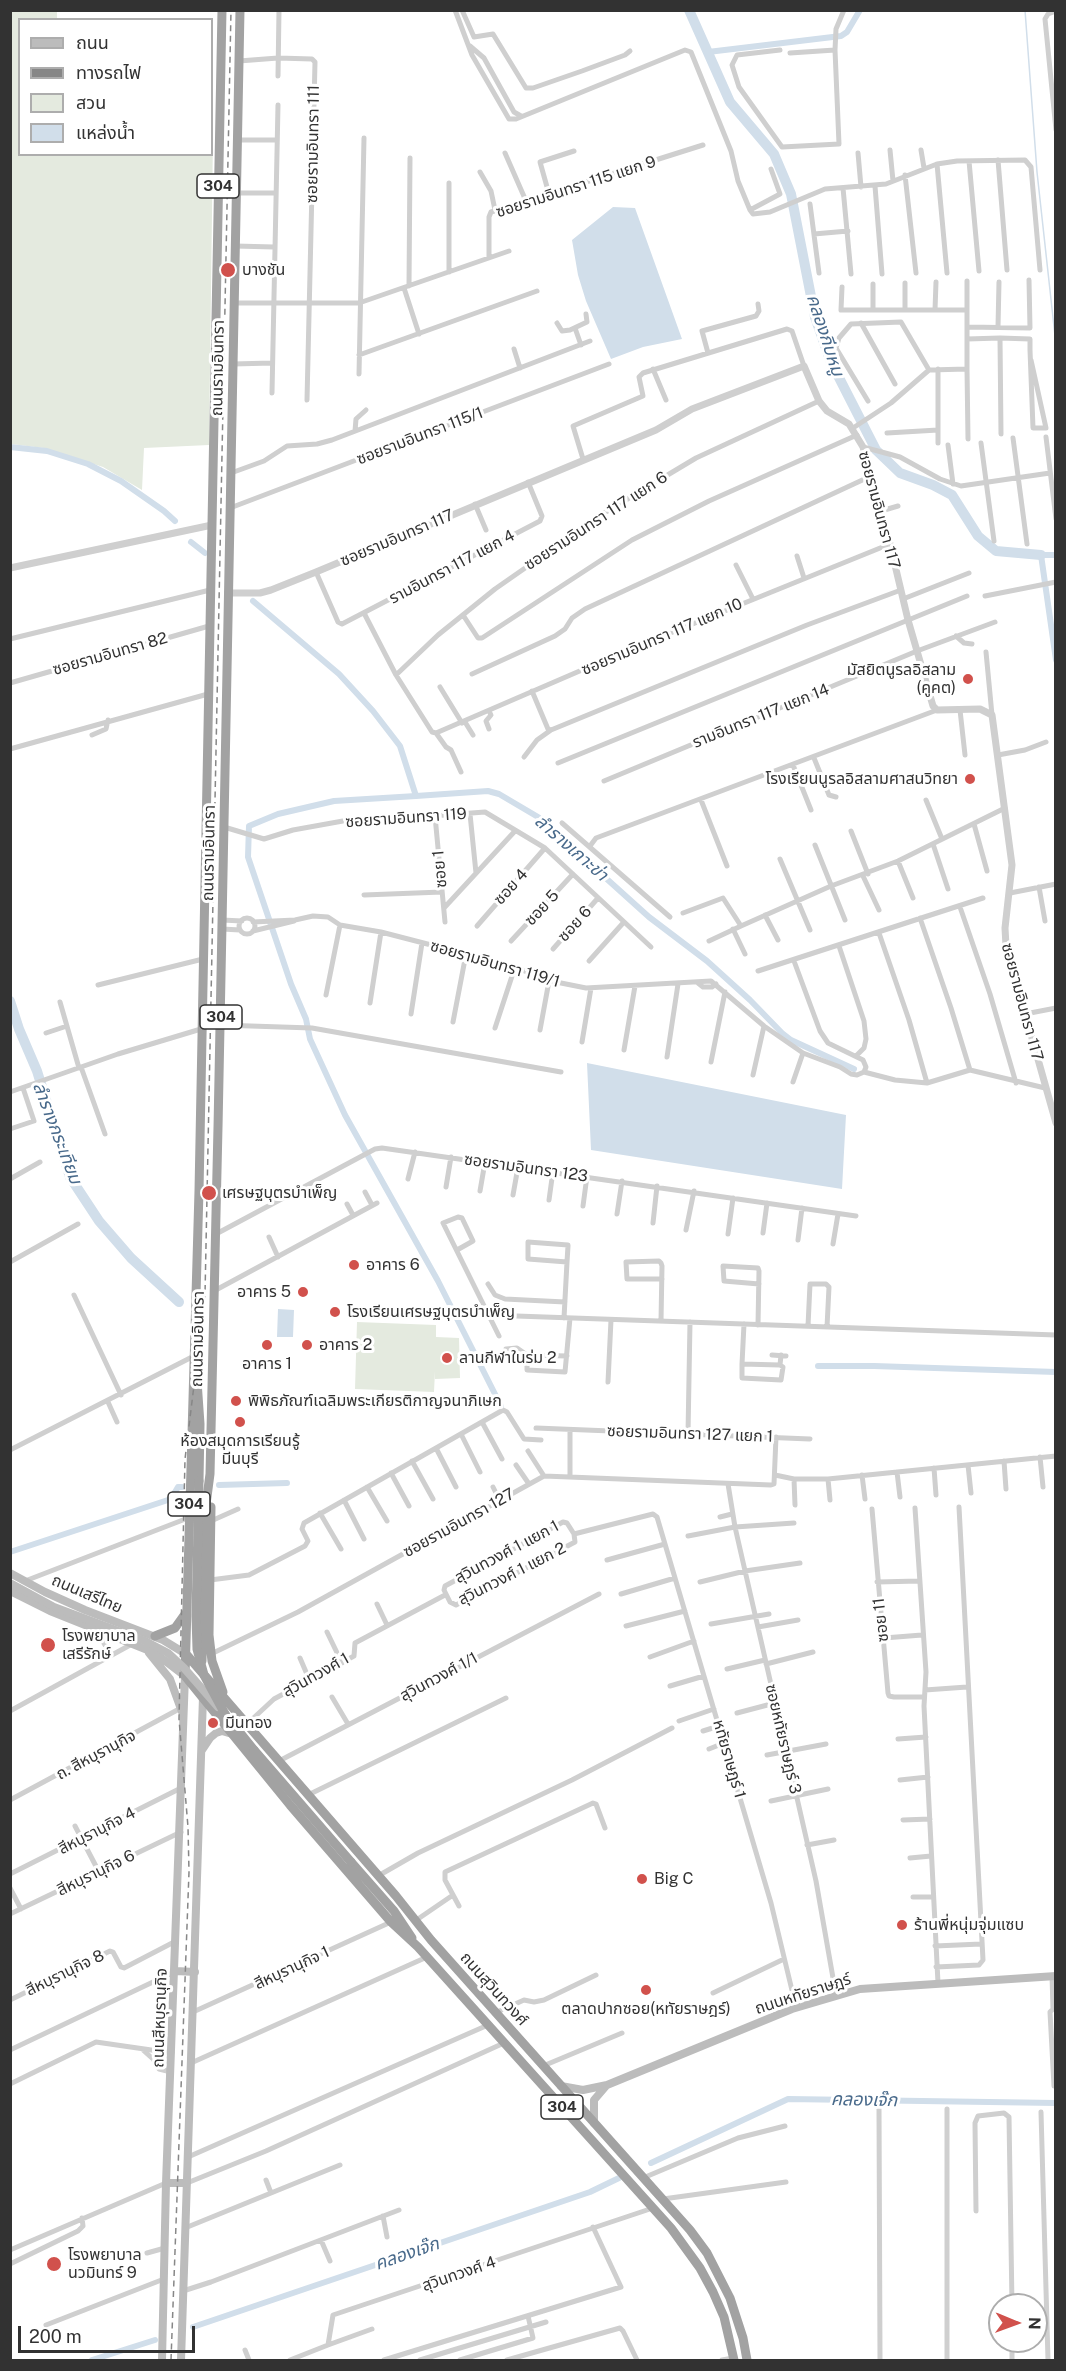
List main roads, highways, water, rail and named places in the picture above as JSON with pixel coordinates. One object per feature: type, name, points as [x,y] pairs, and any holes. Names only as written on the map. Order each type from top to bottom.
[{"type":"highway","name":"ถนนรามอินทรา","points":[[185,1676],[188,1518],[195,1355],[222,10]]},
{"type":"highway","name":"ถนนรามอินทรา","points":[[203,1697],[205,1512],[210,1474],[216,1234],[240,10]]},
{"type":"highway","points":[[214,365],[232,365]]},
{"type":"highway","points":[[195,1355],[200,1424],[196,1616],[198,1649],[204,1675],[225,1714],[394,1911],[418,1947]]},
{"type":"highway","points":[[210,1474],[211,1654],[226,1699]]},
{"type":"highway","points":[[188,1561],[204,1560]]},
{"type":"highway","points":[[155,1636],[176,1628],[186,1611]]},
{"type":"highway","name":"ถนนสุวินทวงศ์","points":[[186,1654],[495,2013],[698,2241],[724,2285],[738,2321],[747,2361]]},
{"type":"highway","name":"ถนนสุวินทวงศ์","points":[[185,1676],[261,1770],[391,1922],[418,1947],[686,2247],[713,2292],[724,2317],[734,2359]]},
{"type":"highway","points":[[225,1725],[223,1709],[229,1706],[235,1710]]},
{"type":"highway","points":[[261,1770],[261,1752],[266,1749],[272,1753]]},
{"type":"main road","name":"ถนนเสรีไทย","points":[[10,1573],[74,1604],[171,1643],[186,1654]]},
{"type":"main road","points":[[10,1583],[54,1607],[145,1641],[168,1653],[225,1714]]},
{"type":"main road","name":"ถนนเสรีไทย","points":[[10,1591],[67,1618],[145,1648],[163,1658],[185,1676]]},
{"type":"main road","points":[[67,1618],[74,1613],[74,1604]]},
{"type":"main road","points":[[145,1648],[165,1671],[175,1689],[184,1719]]},
{"type":"main road","name":"ถนนสีหบุรานุกิจ","points":[[162,2361],[166,2183],[183,1788],[185,1676]]},
{"type":"main road","name":"ถนนสีหบุรานุกิจ","points":[[181,2361],[203,1697]]},
{"type":"main road","points":[[202,1752],[210,1738],[216,1733],[222,1731],[233,1735]]},
{"type":"main road","points":[[176,1971],[195,1972]]},
{"type":"main road","name":"ถนนหทัยราษฎร์","points":[[561,2086],[584,2090],[607,2085],[796,2007],[836,1995],[869,1988],[1054,1976]]},
{"type":"main road","points":[[594,2123],[594,2100],[607,2085]]},
{"type":"main road","points":[[166,2183],[187,2183]]},
{"type":"water","points":[[613,207],[635,208],[682,339],[643,347],[611,359],[586,301],[578,275],[572,240]]},
{"type":"water","points":[[587,1063],[846,1115],[842,1189],[591,1150]]},
{"type":"water","points":[[278,1309],[294,1310],[293,1337],[277,1337]]},
{"type":"waterway","name":"คลองกีบหมู","points":[[689,10],[730,102],[774,154],[791,194],[815,317],[831,362],[876,450],[900,473],[933,485],[952,495],[978,536],[996,551],[1041,555]]},
{"type":"waterway","points":[[708,52],[841,36],[847,32],[860,10]]},
{"type":"waterway","points":[[1025,10],[1037,172],[1056,345]]},
{"type":"waterway","name":"ลำรางเกาะข่า","points":[[10,447],[47,451],[88,464],[121,481],[175,521]]},
{"type":"waterway","name":"ลำรางเกาะข่า","points":[[191,542],[205,553]]},
{"type":"waterway","points":[[1056,555],[1041,555],[1056,660]]},
{"type":"waterway","name":"ลำรางเกาะข่า","points":[[253,601],[339,674],[373,711],[400,746],[416,796],[488,791],[499,794],[538,817],[649,917],[707,961],[782,1033],[791,1040],[854,1069]]},
{"type":"waterway","points":[[416,796],[334,801],[278,814],[249,826],[248,857],[291,984],[306,1019],[310,1039],[345,1115],[438,1281],[501,1406]]},
{"type":"waterway","name":"ลำรางกระเทียม","points":[[10,1001],[37,1071],[70,1177],[99,1221],[131,1258],[179,1302]]},
{"type":"waterway","points":[[818,1366],[1056,1372]]},
{"type":"waterway","points":[[219,1485],[287,1483]]},
{"type":"waterway","points":[[10,1552],[171,1499],[178,1487],[182,1487]]},
{"type":"waterway","name":"คลองเจ๊ก","points":[[651,2163],[788,2099],[1056,2103]]},
{"type":"waterway","name":"คลองเจ๊ก","points":[[193,2327],[590,2192],[619,2178]]},
{"type":"waterway","name":"คลองเจ๊ก","points":[[92,2360],[155,2340]]},
{"type":"railway","points":[[171,2360],[189,1872],[188,1827],[179,1719],[185,1459],[205,1295],[231,10]]},
{"type":"place","name":"บางชัน","points":[[228,270]]},
{"type":"place","name":"มัสยิตนูรลอิสลาม (คูคต)","points":[[968,679]]},
{"type":"place","name":"โรงเรียนนูรลอิสลามศาสนวิทยา","points":[[970,779]]},
{"type":"place","name":"เศรษฐบุตรบำเพ็ญ","points":[[209,1193]]},
{"type":"place","name":"อาคาร 6","points":[[354,1265]]},
{"type":"place","name":"อาคาร 5","points":[[303,1292]]},
{"type":"place","name":"โรงเรียนเศรษฐบุตรบำเพ็ญ","points":[[335,1312]]},
{"type":"place","name":"อาคาร 1","points":[[267,1345]]},
{"type":"place","name":"อาคาร 2","points":[[307,1345]]},
{"type":"place","name":"ลานกีฬาในร่ม 2","points":[[447,1358]]},
{"type":"place","name":"พิพิธภัณฑ์เฉลิมพระเกียรติกาญจนาภิเษก","points":[[236,1401]]},
{"type":"place","name":"ห้องสมุดการเรียนรู้ มีนบุรี","points":[[240,1422]]},
{"type":"place","name":"โรงพยาบาล เสรีรักษ์","points":[[48,1645]]},
{"type":"place","name":"มีนทอง","points":[[213,1723]]},
{"type":"place","name":"Big C","points":[[642,1879]]},
{"type":"place","name":"ร้านพี่หนุ่มจุ่มแซบ","points":[[902,1925]]},
{"type":"place","name":"ตลาดปากซอย(หทัยราษฎร์)","points":[[646,1990]]},
{"type":"place","name":"โรงพยาบาล นวมินทร์ 9","points":[[54,2264]]}]
